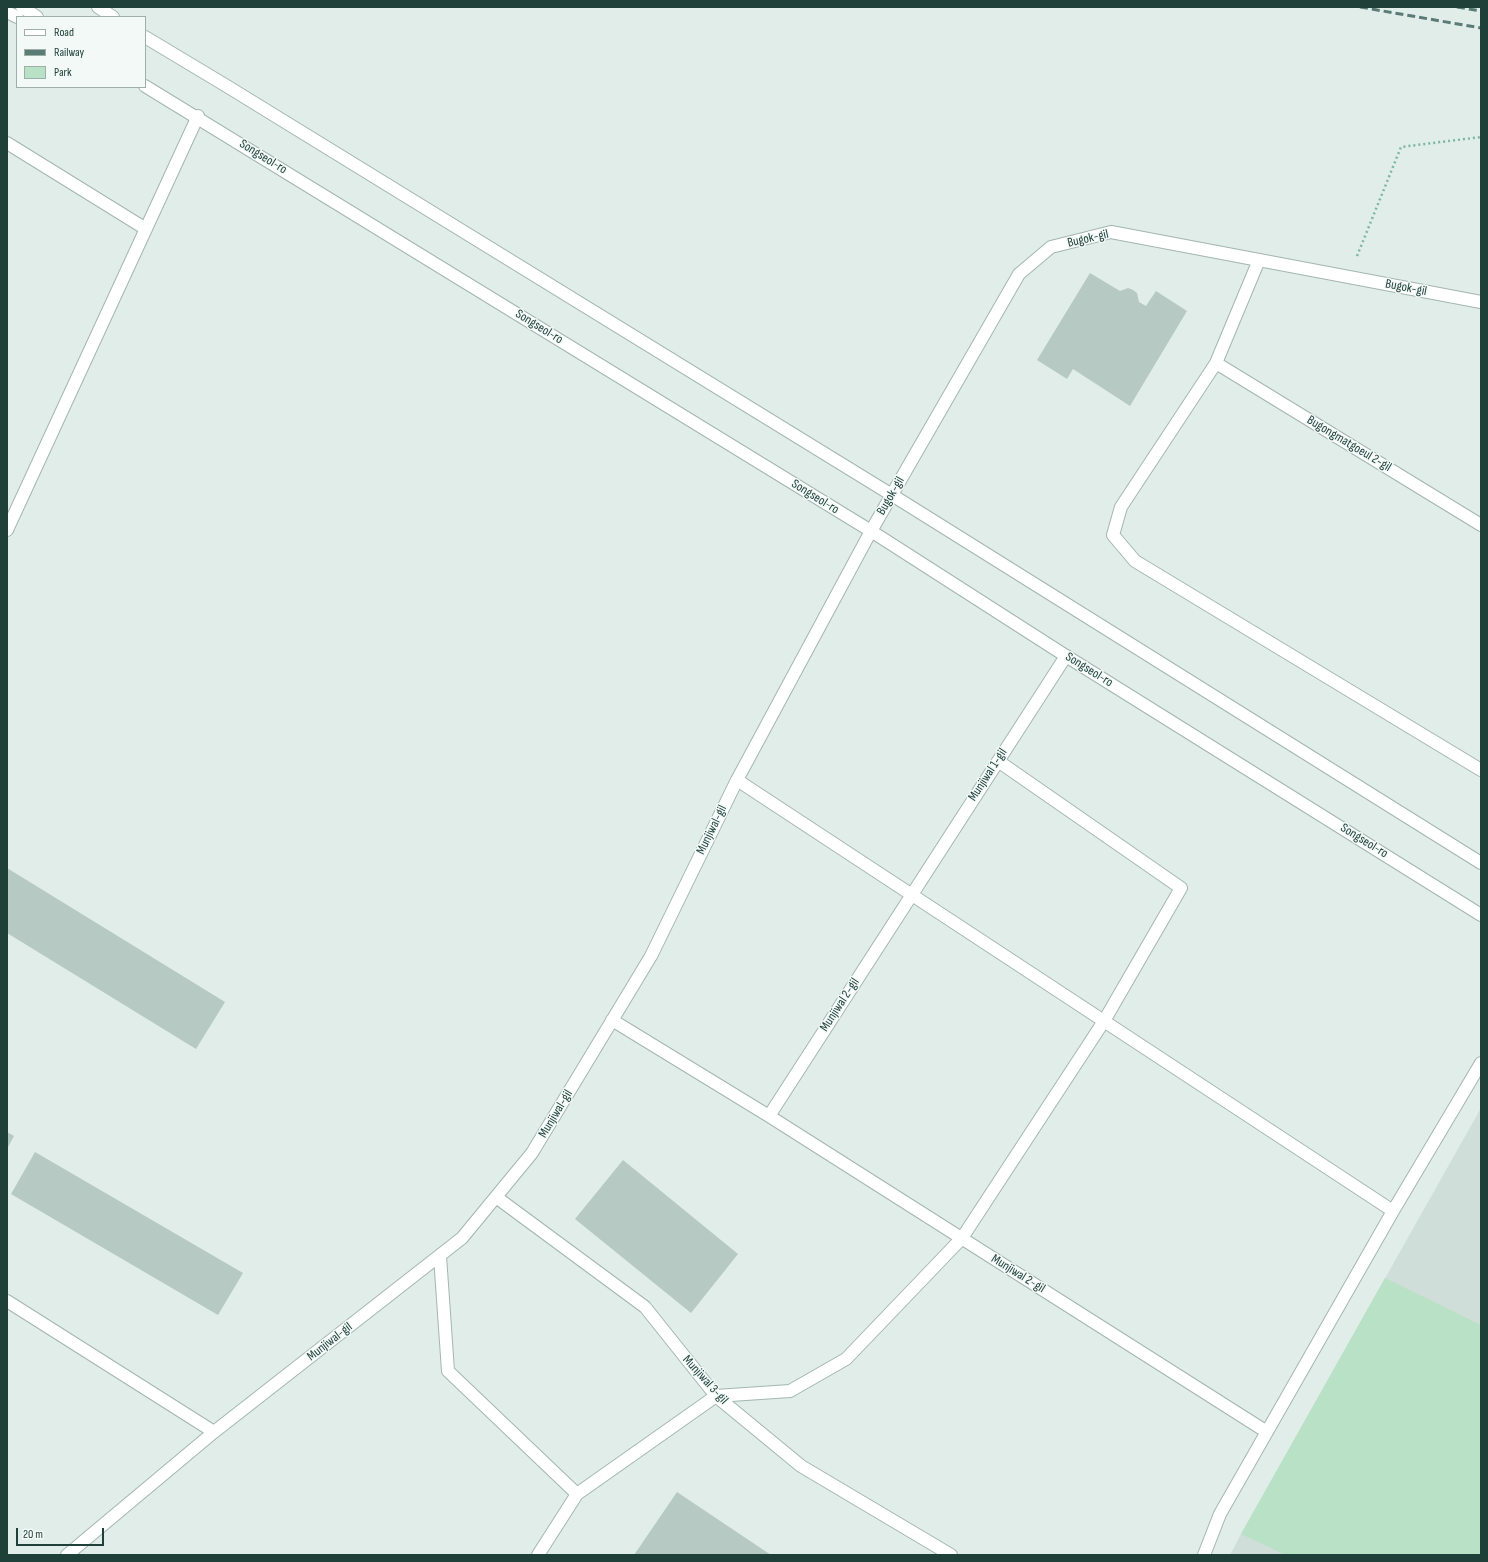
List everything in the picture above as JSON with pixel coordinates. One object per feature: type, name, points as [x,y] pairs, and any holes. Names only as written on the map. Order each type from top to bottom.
[{"type":"street","points":[[22,7],[36,16]]},
{"type":"street","points":[[98,7],[112,16]]},
{"type":"street","points":[[7,12],[16,16]]},
{"type":"street","points":[[146,39],[232,89],[892,496],[1481,862]]},
{"type":"street","name":"Songseol-ro","points":[[146,87],[198,116],[871,531],[1066,656],[1481,914]]},
{"type":"street","points":[[7,530],[198,116]]},
{"type":"street","points":[[7,142],[146,229]]},
{"type":"street","name":"Bugok-gil","points":[[871,531],[1019,274],[1051,247],[1111,232],[1481,302]]},
{"type":"street","points":[[1259,260],[1216,363],[1121,507],[1113,535],[1135,560],[1481,770]]},
{"type":"street","name":"Bugongmatgoeul 2-gil","points":[[1216,363],[1481,525]]},
{"type":"street","name":"Munjiwal-gil","points":[[67,1555],[214,1432],[462,1238],[532,1153],[651,956],[737,780],[871,531]]},
{"type":"street","name":"Munjiwal 1-gil","points":[[911,894],[1066,656]]},
{"type":"street","points":[[538,1555],[577,1494],[716,1396],[790,1391],[846,1359],[962,1238],[1104,1021],[1181,888],[998,761]]},
{"type":"street","points":[[737,780],[1393,1211]]},
{"type":"street","name":"Munjiwal 2-gil","points":[[769,1116],[911,894]]},
{"type":"street","name":"Munjiwal 2-gil","points":[[612,1020],[769,1116],[1267,1432]]},
{"type":"street","points":[[1204,1555],[1220,1514],[1393,1211],[1481,1063]]},
{"type":"street","name":"Munjiwal 3-gil","points":[[496,1197],[644,1307],[716,1396],[801,1466],[951,1555]]},
{"type":"street","points":[[440,1256],[448,1371],[577,1494]]},
{"type":"street","points":[[7,1301],[214,1432]]},
{"type":"path","points":[[1349,277],[1401,147],[1481,136]]},
{"type":"shaded area","points":[[1481,1108],[1481,1555],[1230,1555],[1241,1534]]},
{"type":"green space","points":[[1385,1278],[1481,1325],[1481,1555],[1286,1555],[1241,1534]]},
{"type":"building","points":[[1090,273],[1120,291],[1128,288],[1133,290],[1137,293],[1139,302],[1146,306],[1156,291],[1187,311],[1130,406],[1073,369],[1067,379],[1037,360]]},
{"type":"building","points":[[7,868],[225,1002],[196,1049],[7,933]]},
{"type":"building","points":[[7,1132],[14,1136],[7,1149]]},
{"type":"building","points":[[35,1152],[243,1273],[218,1315],[11,1194]]},
{"type":"building","points":[[623,1160],[738,1254],[691,1313],[575,1219]]},
{"type":"building","points":[[677,1492],[771,1555],[634,1555]]},
{"type":"railway","points":[[1360,7],[1481,28]]},
{"type":"railway","points":[[1457,7],[1481,11]]}]
